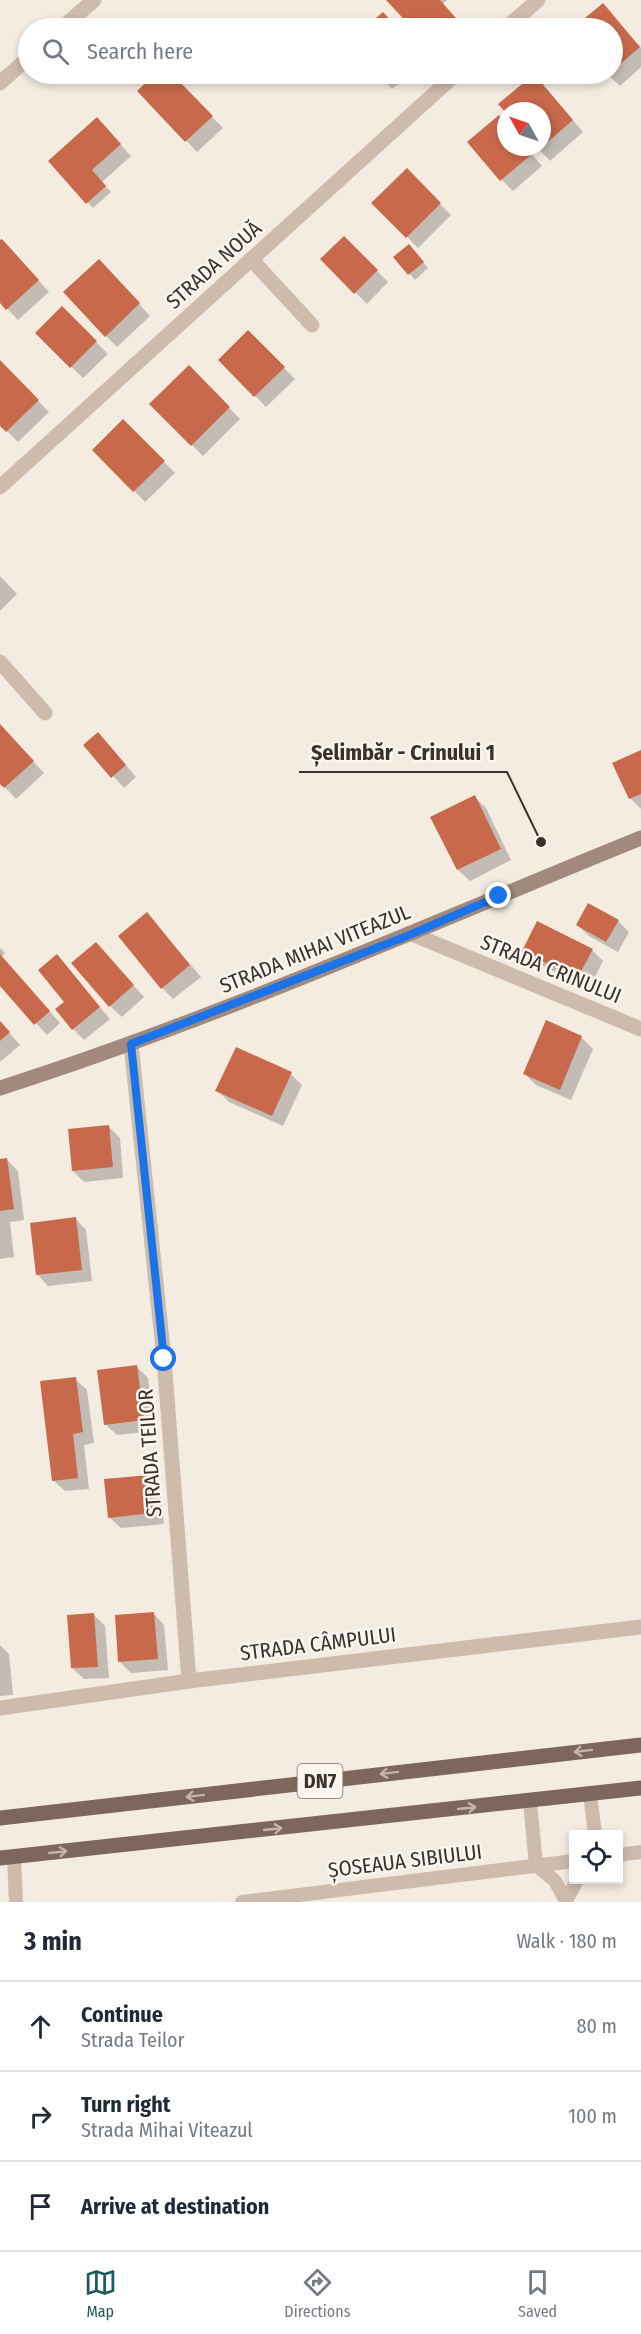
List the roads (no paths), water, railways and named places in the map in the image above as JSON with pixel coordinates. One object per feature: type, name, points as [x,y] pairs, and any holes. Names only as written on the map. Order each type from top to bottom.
[{"type":"main road","name":"STRADA MIHAI VITEAZUL","points":[[0,1088],[131,1044],[412,934],[641,838]]},
{"type":"main road","name":"DN7","points":[[0,1818],[641,1745]]},
{"type":"main road","name":"DN7","points":[[7,1857],[530,1802],[641,1788]]},
{"type":"street","points":[[73,18],[94,0]]},
{"type":"street","points":[[517,18],[538,0]]},
{"type":"street","points":[[0,84],[18,67]]},
{"type":"street","name":"STRADA NOUĂ","points":[[0,488],[445,84]]},
{"type":"street","points":[[251,259],[312,325]]},
{"type":"street","points":[[0,662],[45,713]]},
{"type":"street","name":"STRADA CRINULUI","points":[[412,934],[641,1029]]},
{"type":"street","name":"STRADA TEILOR","points":[[131,1044],[164,1359],[189,1681]]},
{"type":"street","name":"STRADA CÂMPULUI","points":[[0,1708],[189,1681],[641,1627]]},
{"type":"lane","points":[[590,1794],[594,1830]]},
{"type":"lane","points":[[530,1802],[536,1866],[555,1881],[566,1901],[575,1884]]},
{"type":"lane","points":[[623,1855],[641,1852]]},
{"type":"lane","points":[[7,1857],[16,1902]]},
{"type":"lane","name":"ȘOSEAUA SIBIULUI","points":[[242,1902],[569,1862]]},
{"type":"place","name":"Șelimbăr - Crinului 1","points":[[541,842]]}]
